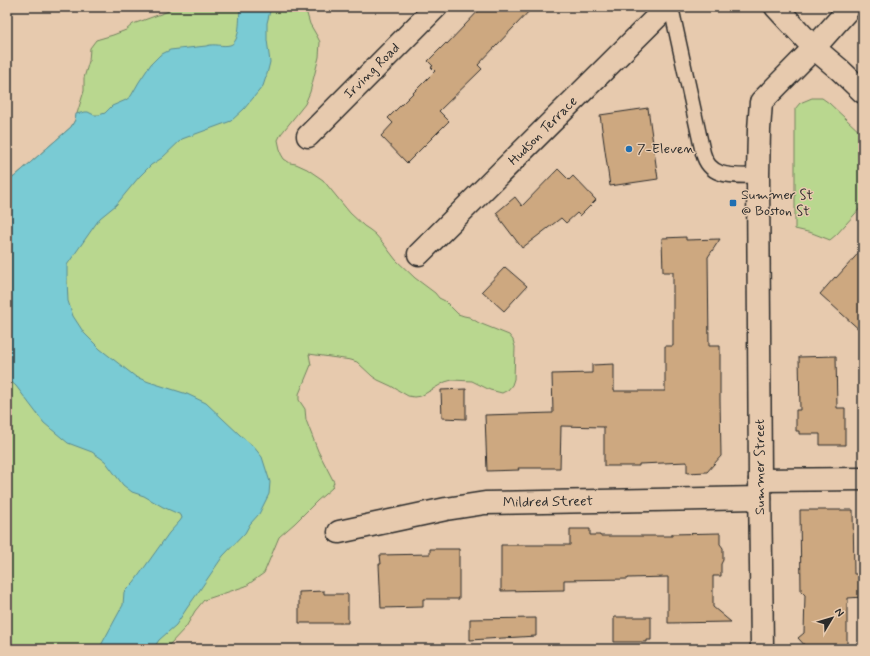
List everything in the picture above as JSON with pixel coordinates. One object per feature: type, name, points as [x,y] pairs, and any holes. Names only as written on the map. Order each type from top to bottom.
[{"type":"street","name":"Irving Road","points":[[308,136],[436,7]]},
{"type":"street","name":"Hudson Terrace","points":[[419,254],[667,7]]},
{"type":"street","points":[[776,7],[814,48],[863,92]]},
{"type":"street","name":"Summer Street","points":[[762,649],[758,176],[761,102],[814,48],[849,7]]},
{"type":"street","name":"Mildred Street","points":[[339,532],[446,508],[485,503],[760,489],[863,479]]},
{"type":"lane","points":[[671,7],[706,162],[713,169],[721,173],[758,176]]},
{"type":"green space","points":[[172,7],[305,7],[310,24],[320,42],[319,57],[310,92],[305,104],[281,134],[278,140],[281,154],[284,159],[290,163],[307,169],[323,180],[350,213],[375,234],[396,260],[415,278],[435,293],[439,298],[445,301],[458,314],[469,317],[479,323],[509,335],[513,340],[515,347],[514,379],[508,390],[502,393],[490,390],[472,381],[452,380],[445,382],[421,396],[414,397],[408,396],[378,380],[357,362],[309,354],[311,365],[299,394],[299,400],[305,409],[306,420],[318,451],[334,482],[332,488],[279,537],[264,573],[246,586],[204,600],[195,611],[186,627],[164,649],[7,649],[7,181],[14,177],[71,127],[75,120],[84,91],[84,78],[89,61],[90,48],[96,40],[126,30],[133,24],[169,11]]},
{"type":"green space","points":[[812,98],[822,98],[829,103],[863,135],[863,205],[830,240],[812,233],[795,229],[795,109],[800,103]]},
{"type":"water","points":[[240,7],[271,7],[267,23],[267,40],[270,62],[263,86],[244,109],[231,121],[182,139],[162,158],[151,165],[116,205],[100,218],[67,265],[68,301],[73,316],[84,333],[100,349],[136,377],[187,394],[206,403],[253,446],[262,457],[270,482],[269,494],[259,514],[250,524],[245,533],[223,556],[176,625],[159,640],[153,649],[99,649],[123,605],[124,592],[134,582],[169,533],[182,518],[181,515],[144,496],[132,492],[123,485],[105,461],[92,452],[68,443],[44,423],[16,386],[7,378],[7,181],[14,177],[71,127],[75,120],[76,114],[88,112],[94,115],[99,115],[105,113],[112,106],[126,100],[131,96],[151,64],[160,55],[170,50],[212,45],[230,45],[234,43],[238,34]]},
{"type":"building","points":[[482,7],[533,7],[478,65],[482,69],[439,111],[449,121],[407,163],[381,136],[393,123],[388,118],[435,71],[431,67],[433,66],[428,61],[446,43],[447,44]]},
{"type":"building","name":"7-Eleven","points":[[648,108],[658,179],[610,186],[600,115]]},
{"type":"building","points":[[558,169],[569,180],[573,176],[596,200],[580,216],[577,213],[566,223],[561,218],[522,248],[496,213],[515,197],[522,206]]},
{"type":"building","points":[[686,237],[686,240],[720,239],[708,257],[709,346],[720,346],[721,456],[707,472],[687,473],[687,462],[639,464],[639,466],[604,466],[604,427],[561,426],[560,468],[518,468],[519,470],[487,471],[485,415],[553,413],[552,374],[592,373],[592,365],[614,364],[614,391],[665,391],[665,346],[673,346],[673,272],[663,272],[662,238]]},
{"type":"building","points":[[863,248],[863,333],[820,294]]},
{"type":"building","points":[[505,267],[527,286],[504,311],[482,291]]},
{"type":"building","points":[[836,356],[837,408],[845,408],[845,445],[820,445],[820,434],[799,434],[799,431],[796,431],[796,410],[800,410],[799,357]]},
{"type":"building","points":[[466,389],[466,419],[442,418],[441,390]]},
{"type":"building","points":[[800,510],[853,510],[854,574],[863,574],[863,597],[848,598],[847,649],[808,649],[798,638],[804,633],[805,595],[801,591]]},
{"type":"building","points":[[570,529],[590,529],[590,535],[600,536],[672,536],[672,534],[720,533],[720,544],[723,548],[723,560],[721,564],[721,576],[713,576],[713,607],[731,622],[668,623],[668,577],[564,580],[564,590],[501,591],[501,545],[570,545]]},
{"type":"building","points":[[430,549],[459,549],[459,599],[423,599],[423,607],[381,608],[380,555],[430,554]]},
{"type":"building","points":[[324,591],[324,594],[348,594],[348,623],[299,623],[299,592]]},
{"type":"building","points":[[614,617],[651,617],[651,640],[647,640],[647,642],[614,642]]},
{"type":"building","points":[[536,618],[536,636],[470,640],[470,619]]},
{"type":"place","name":"7-Eleven","points":[[629,149]]},
{"type":"place","name":"Summer St @ Boston St","points":[[733,203]]}]
